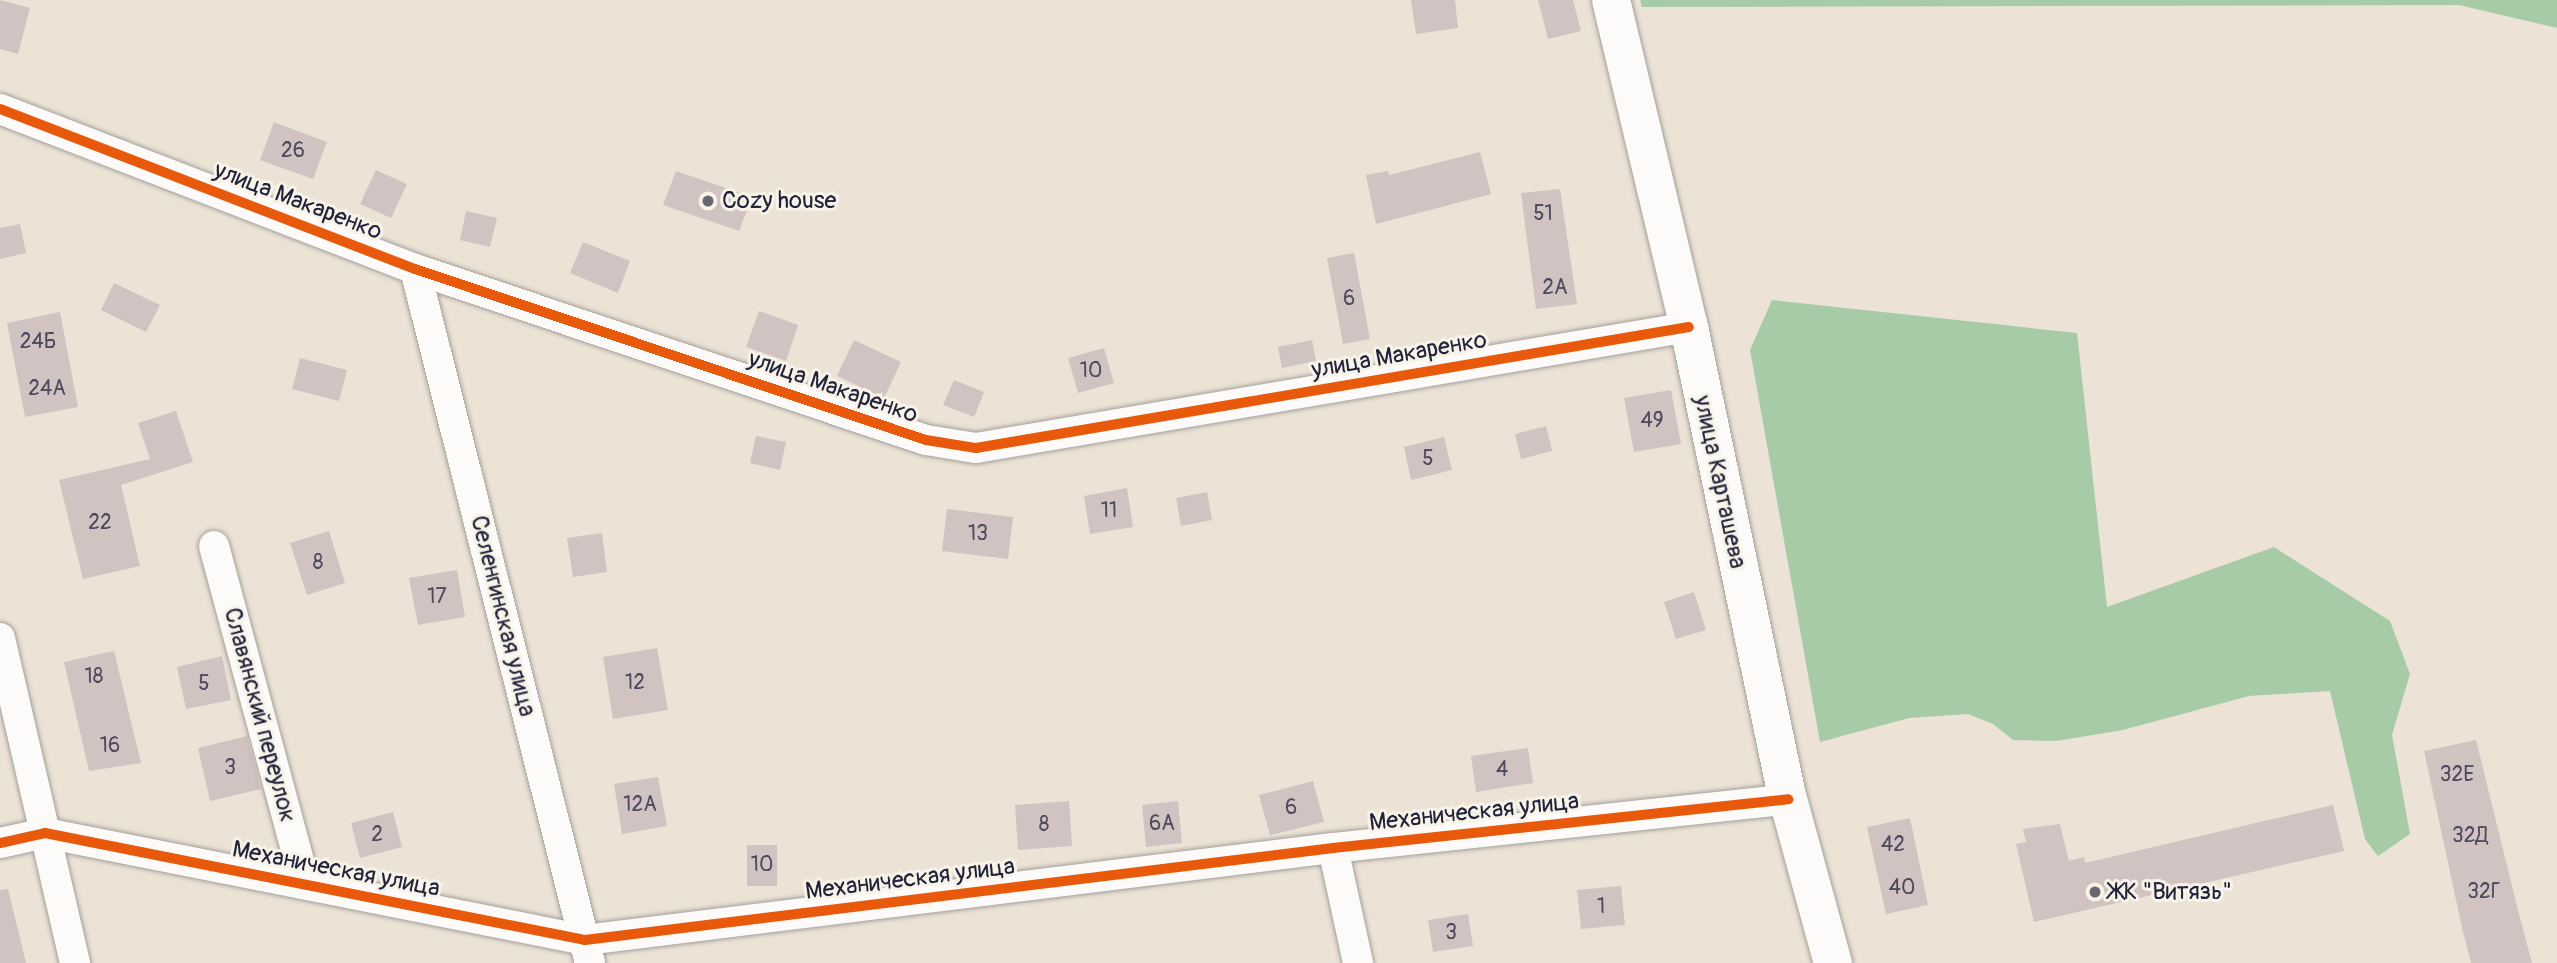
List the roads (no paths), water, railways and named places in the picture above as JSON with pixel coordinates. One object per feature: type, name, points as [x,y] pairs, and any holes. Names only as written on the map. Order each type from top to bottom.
[{"type":"main road","name":"улица Карташева","points":[[1611,0],[1689,327],[1788,799],[1833,963]]},
{"type":"street","name":"улица Макаренко","points":[[0,108],[415,269],[926,440],[976,448],[1689,327]]},
{"type":"street","name":"Селенгинская улица","points":[[415,269],[587,951]]},
{"type":"street","name":"Славянский переулок","points":[[214,546],[305,884]]},
{"type":"street","points":[[0,638],[75,963]]},
{"type":"street","name":"Механическая улица","points":[[44,833],[305,884],[587,951],[1333,848],[1788,799]]},
{"type":"street","points":[[0,843],[44,833]]},
{"type":"street","points":[[1333,848],[1359,963]]},
{"type":"place","name":"Cozy house","points":[[708,201]]},
{"type":"place","name":"ЖК \"Витязь\"","points":[[2095,892]]}]
